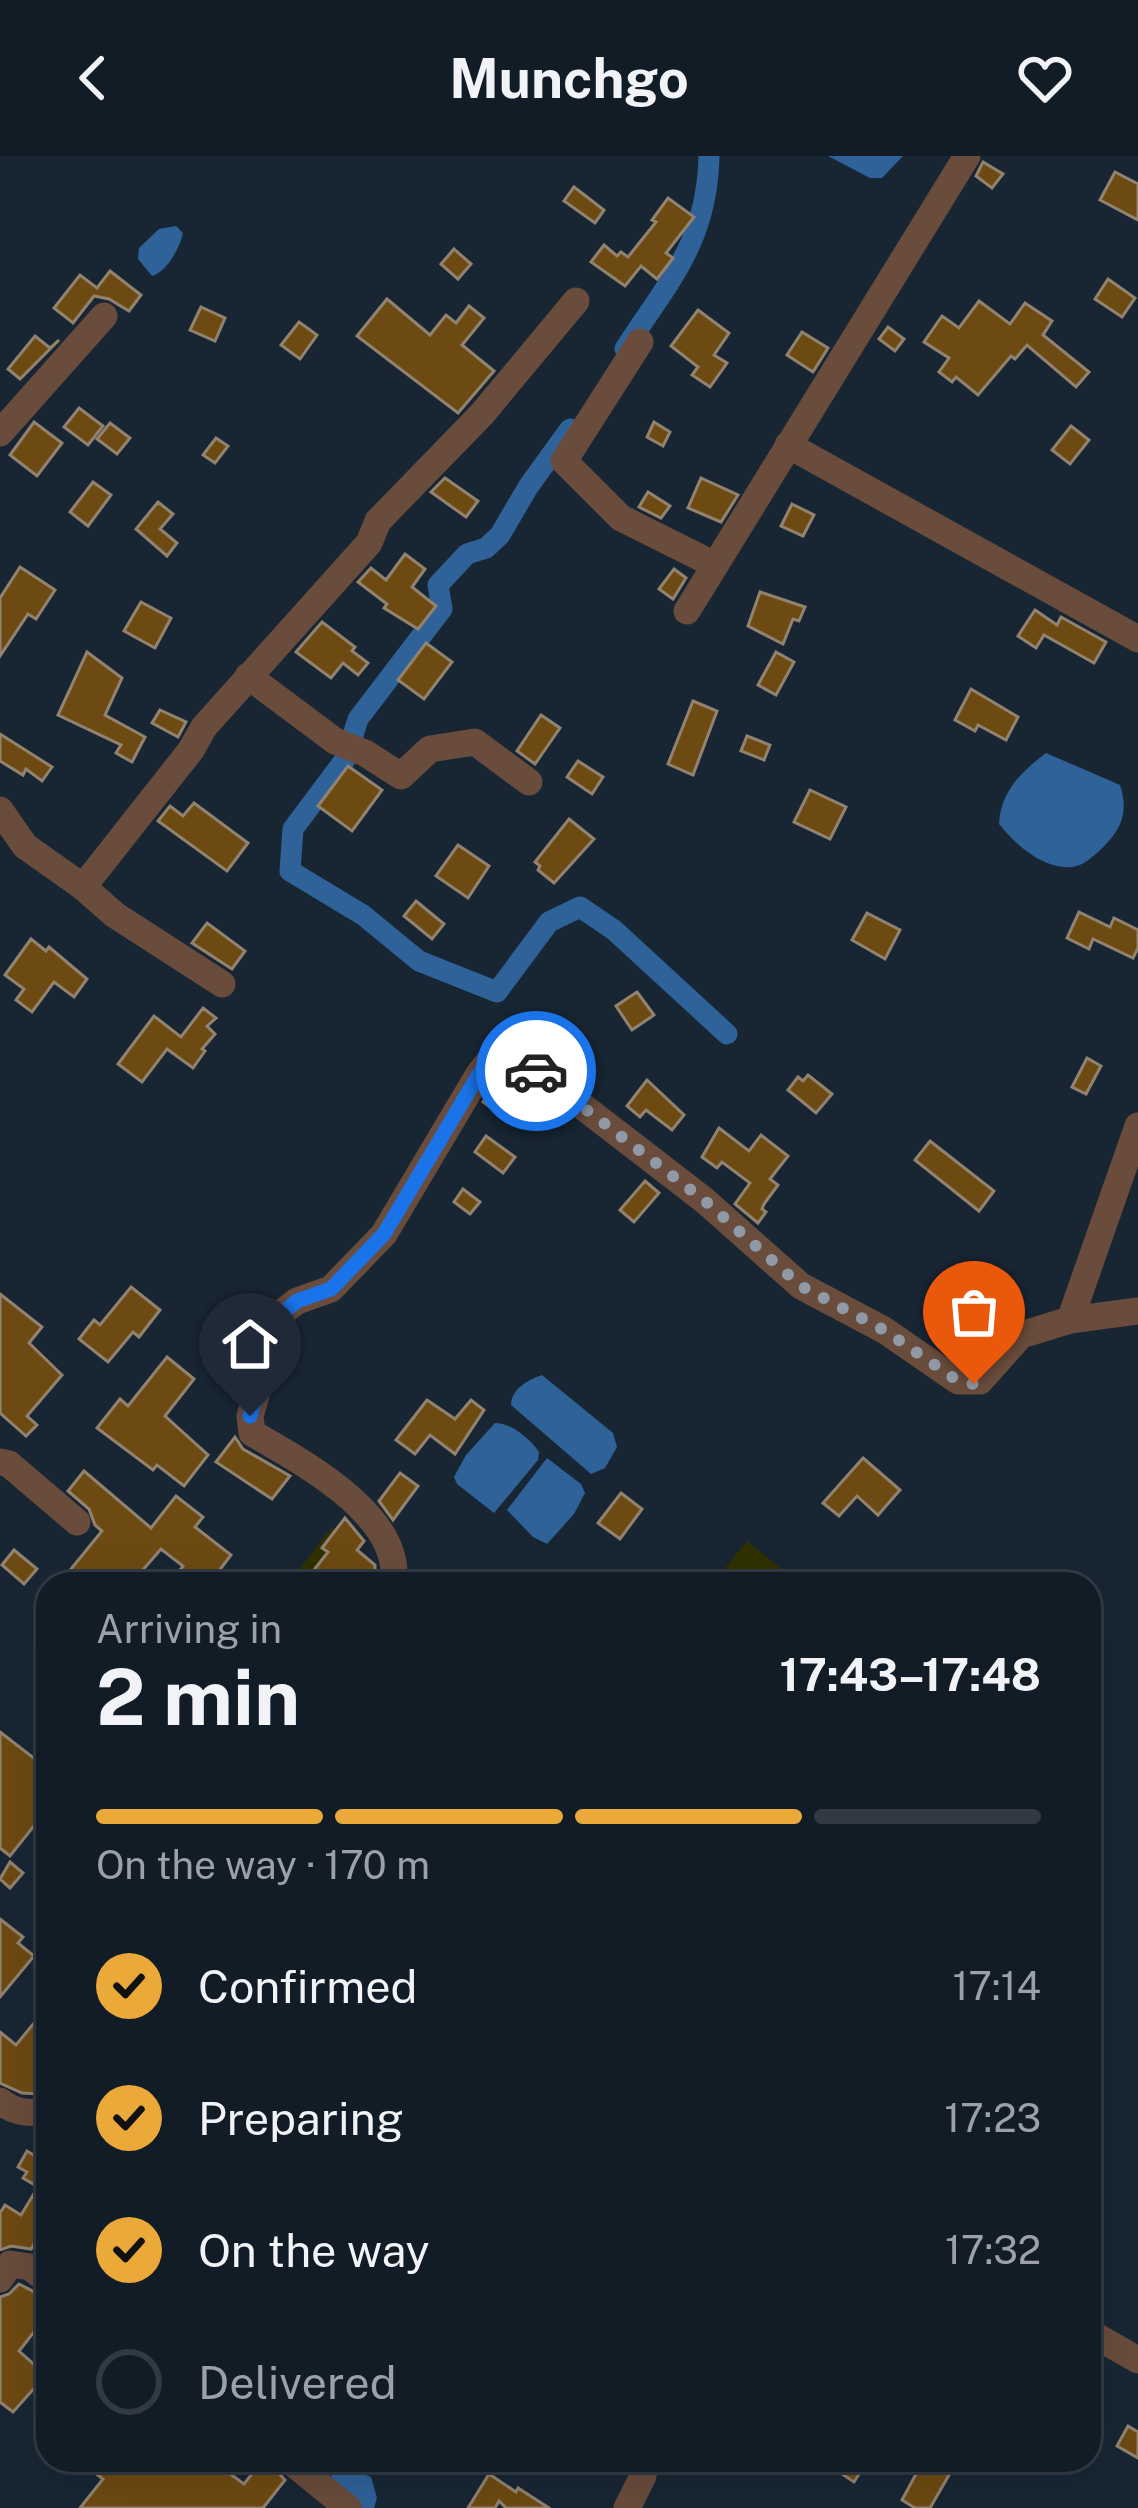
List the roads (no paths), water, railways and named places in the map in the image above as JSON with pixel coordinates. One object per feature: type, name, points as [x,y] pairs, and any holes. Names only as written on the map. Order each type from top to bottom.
[{"type":"street","points":[[687,611],[967,156]]},
{"type":"street","points":[[82,887],[248,676],[370,543],[378,520],[482,414],[576,301]]},
{"type":"street","points":[[0,433],[104,316]]},
{"type":"street","points":[[640,342],[564,461],[621,518],[715,565]]},
{"type":"street","points":[[788,445],[1138,639]]},
{"type":"street","points":[[248,676],[335,741],[401,776],[430,749],[475,742],[529,782]]},
{"type":"street","points":[[0,810],[25,846],[116,915],[222,984]]},
{"type":"street","points":[[393,1572],[392,1558],[352,1497],[252,1433],[250,1416],[280,1315],[297,1301],[331,1289],[384,1234],[497,1051],[517,1055],[704,1200],[801,1286],[884,1330],[958,1381],[980,1381],[1021,1335],[1070,1320],[1138,1312]]},
{"type":"street","points":[[1070,1320],[1138,1126]]},
{"type":"street","points":[[0,1462],[10,1464],[77,1522]]},
{"type":"street","points":[[0,2102],[36,2113]]},
{"type":"street","points":[[0,2279],[10,2264],[36,2272]]},
{"type":"street","points":[[1101,2339],[1138,2360]]},
{"type":"street","points":[[304,2472],[348,2508]]},
{"type":"street","points":[[626,2508],[644,2472]]},
{"type":"water","points":[[828,156],[903,156],[882,178],[870,178]]},
{"type":"water","points":[[176,226],[183,233],[176,252],[152,276],[138,259],[139,248],[159,229]]},
{"type":"water","points":[[1046,753],[1120,785],[1124,805],[1117,831],[1097,853],[1076,866],[1040,860],[999,824],[1014,783]]},
{"type":"water","points":[[542,1375],[613,1433],[617,1447],[605,1468],[591,1474],[511,1405],[517,1390]]},
{"type":"water","points":[[495,1423],[520,1433],[539,1452],[538,1460],[494,1513],[454,1477],[466,1455]]},
{"type":"water","points":[[547,1458],[581,1484],[585,1493],[574,1514],[547,1544],[533,1537],[507,1510]]},
{"type":"water","points":[[358,2472],[371,2477],[377,2498],[374,2508],[362,2508],[335,2490],[331,2475]]},
{"type":"waterway","points":[[625,349],[693,237],[707,186],[709,156]]},
{"type":"waterway","points":[[570,429],[500,535],[486,548],[467,554],[438,585],[442,609],[358,719],[346,758],[293,829],[290,871],[363,915],[419,961],[497,992],[549,922],[580,907],[614,930],[727,1034]]}]
